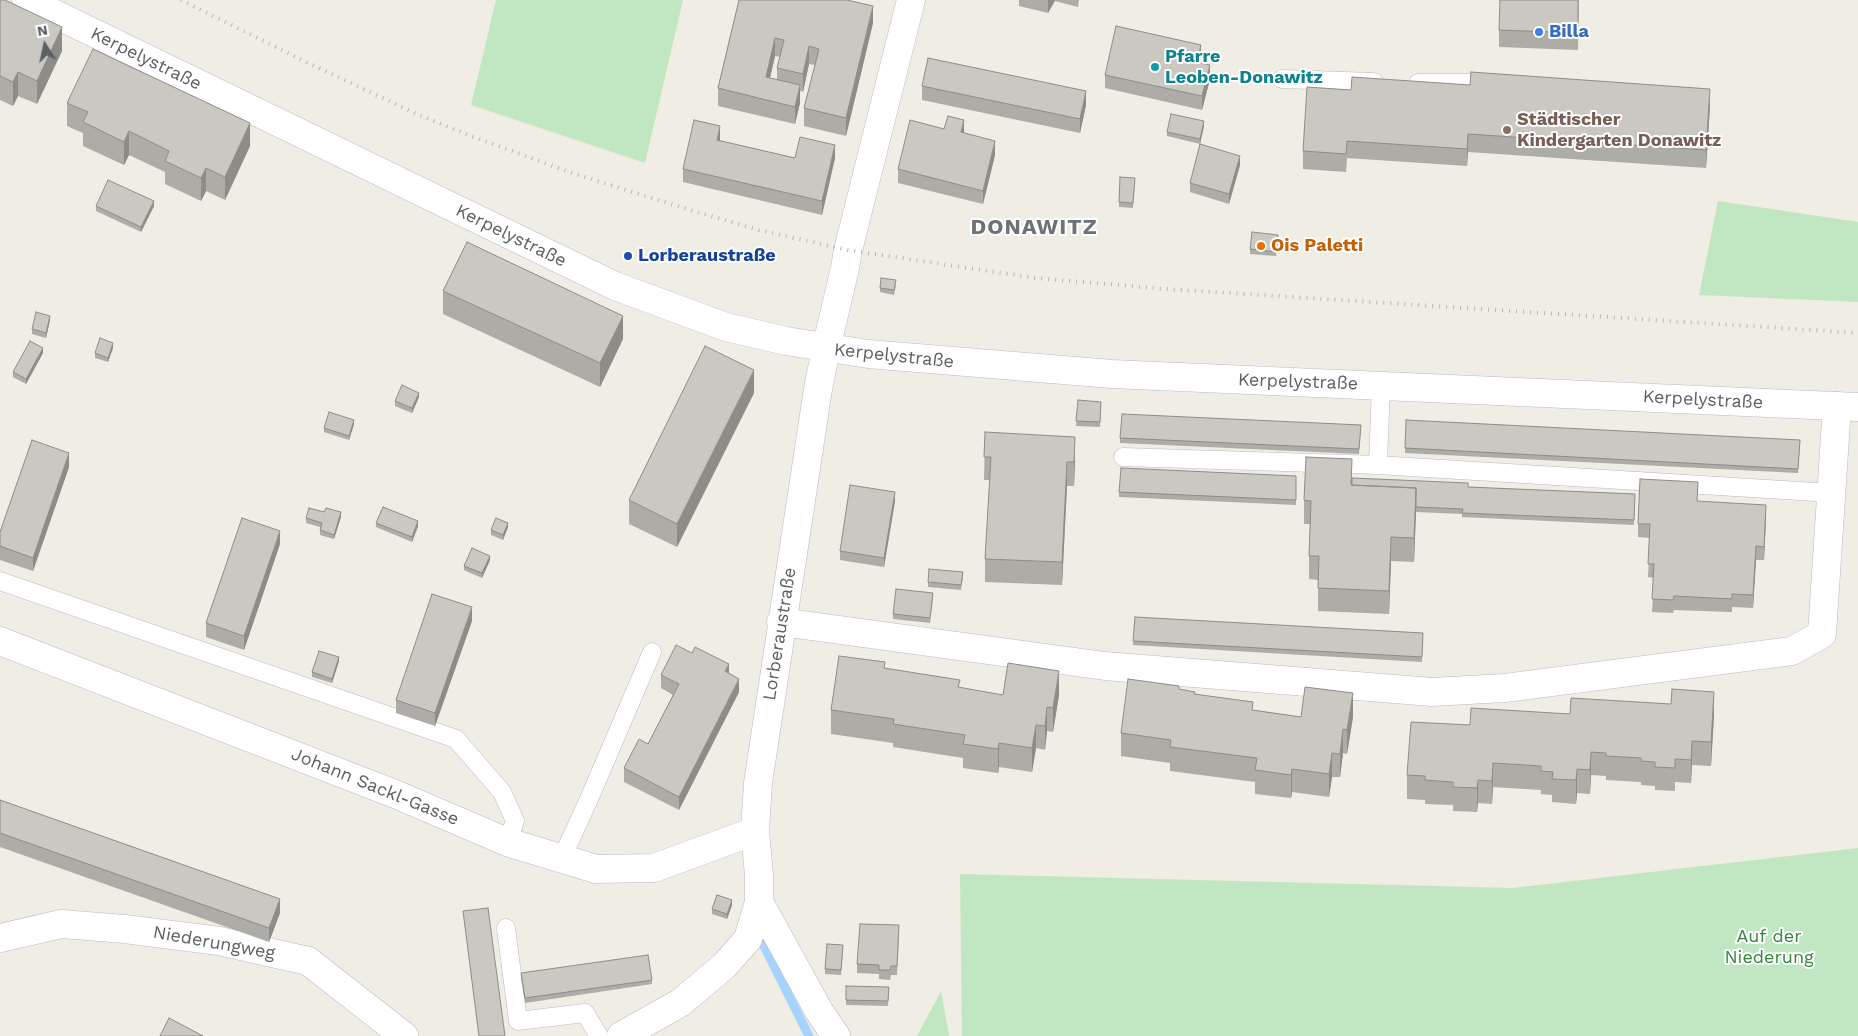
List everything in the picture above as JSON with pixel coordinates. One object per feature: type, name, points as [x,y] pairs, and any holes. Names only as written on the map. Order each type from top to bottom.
[{"type":"street","name":"Kerpelystraße","points":[[26,0],[615,286],[726,327],[826,349],[960,363],[1103,373],[1848,407],[1832,493],[1822,634],[1792,651],[1505,688],[1432,692],[1104,666],[781,622]]},
{"type":"street","name":"Lorberaustraße","points":[[755,831],[758,783],[781,622],[818,389],[848,250],[911,0]]},
{"type":"street","name":"Johann Sackl-Gasse","points":[[0,641],[395,794],[507,842],[596,869],[654,868],[755,831]]},
{"type":"street","points":[[621,1036],[680,1003],[724,966],[748,939],[759,902],[759,875],[755,831]]},
{"type":"street","points":[[759,902],[819,1011],[836,1036]]},
{"type":"street","name":"Niederungweg","points":[[0,938],[61,924],[125,928],[219,941],[308,961],[404,1036]]},
{"type":"lane","points":[[1282,79],[1512,83]]},
{"type":"lane","points":[[1378,465],[1381,386]]},
{"type":"lane","points":[[1123,457],[1378,465],[1832,493]]},
{"type":"lane","points":[[0,581],[456,739],[502,792],[515,821],[507,842]]},
{"type":"lane","points":[[562,858],[652,652]]},
{"type":"lane","points":[[506,928],[518,1022],[585,1013],[599,1036]]},
{"type":"green space","points":[[496,0],[683,0],[645,163],[471,105]]},
{"type":"green space","points":[[1718,201],[1858,222],[1858,302],[1699,295]]},
{"type":"green space","name":"Auf der Niederung","points":[[1858,848],[1858,1036],[962,1036],[960,874],[1513,888]]},
{"type":"green space","points":[[941,991],[949,1036],[917,1036]]},
{"type":"building","points":[[0,0],[5,0],[62,27],[37,81],[18,72],[13,82],[0,76]]},
{"type":"building","points":[[739,0],[847,0],[873,6],[846,118],[804,108],[819,49],[809,46],[803,74],[777,68],[784,40],[775,38],[766,77],[800,85],[795,107],[718,88]]},
{"type":"building","name":"Billa","points":[[1500,0],[1578,0],[1578,33],[1499,30]]},
{"type":"building","name":"Pfarre Leoben-Donawitz","points":[[1116,26],[1201,45],[1197,62],[1210,65],[1202,96],[1105,75]]},
{"type":"building","points":[[93,49],[250,123],[225,177],[206,168],[201,178],[165,161],[169,151],[129,131],[124,142],[83,122],[88,112],[67,103]]},
{"type":"building","points":[[928,58],[1086,91],[1080,119],[922,86]]},
{"type":"building","name":"Städtischer Kindergarten Donawitz","points":[[1471,72],[1710,89],[1706,150],[1468,134],[1467,149],[1347,141],[1346,154],[1303,151],[1307,87],[1351,90],[1352,77],[1470,85]]},
{"type":"building","points":[[1171,114],[1204,121],[1200,139],[1167,132]]},
{"type":"building","points":[[948,116],[964,120],[961,132],[995,141],[983,191],[898,169],[910,120],[944,129]]},
{"type":"building","points":[[694,120],[720,126],[717,140],[795,158],[800,137],[835,145],[822,201],[683,169]]},
{"type":"building","points":[[1200,144],[1240,156],[1229,194],[1190,183]]},
{"type":"building","points":[[1120,177],[1135,178],[1133,203],[1119,202]]},
{"type":"building","points":[[108,180],[154,201],[141,227],[96,206]]},
{"type":"building","points":[[1252,232],[1278,235],[1276,252],[1250,249]]},
{"type":"building","points":[[467,242],[623,316],[600,363],[443,291]]},
{"type":"building","points":[[881,278],[896,280],[894,290],[880,288]]},
{"type":"building","points":[[36,312],[50,316],[46,333],[32,329]]},
{"type":"building","points":[[100,338],[113,343],[108,358],[95,353]]},
{"type":"building","points":[[30,341],[43,348],[26,379],[13,372]]},
{"type":"building","points":[[705,346],[754,370],[677,524],[629,500]]},
{"type":"building","points":[[402,385],[419,393],[412,408],[395,401]]},
{"type":"building","points":[[1078,400],[1101,402],[1100,422],[1076,421]]},
{"type":"building","points":[[329,412],[354,420],[349,436],[324,428]]},
{"type":"building","points":[[1122,414],[1361,425],[1359,449],[1120,438]]},
{"type":"building","points":[[1406,420],[1800,440],[1798,469],[1405,448]]},
{"type":"building","points":[[985,432],[1075,437],[1074,462],[1067,462],[1062,562],[985,559],[991,457],[984,457]]},
{"type":"building","points":[[32,440],[69,453],[33,558],[0,546],[0,532]]},
{"type":"building","points":[[1306,457],[1352,459],[1351,485],[1416,488],[1414,538],[1391,537],[1389,591],[1318,588],[1319,556],[1309,556],[1311,501],[1304,500]]},
{"type":"building","points":[[1121,468],[1296,476],[1296,500],[1119,492]]},
{"type":"building","points":[[1352,478],[1468,483],[1468,487],[1635,494],[1634,520],[1462,513],[1463,509],[1416,507],[1416,488],[1352,485]]},
{"type":"building","points":[[1640,479],[1698,482],[1697,501],[1766,505],[1764,547],[1756,546],[1753,595],[1732,594],[1732,599],[1674,596],[1673,600],[1652,599],[1654,564],[1648,564],[1650,524],[1638,524]]},
{"type":"building","points":[[850,485],[895,492],[884,558],[840,551]]},
{"type":"building","points":[[383,507],[418,521],[412,537],[376,523]]},
{"type":"building","points":[[309,508],[324,512],[326,508],[341,512],[334,535],[320,530],[322,523],[306,518]]},
{"type":"building","points":[[242,518],[280,531],[244,636],[206,623]]},
{"type":"building","points":[[496,518],[508,523],[503,535],[491,530]]},
{"type":"building","points":[[472,548],[490,556],[482,573],[464,566]]},
{"type":"building","points":[[929,569],[963,572],[961,585],[928,582]]},
{"type":"building","points":[[896,589],[933,593],[930,618],[893,614]]},
{"type":"building","points":[[432,594],[472,607],[435,713],[396,700]]},
{"type":"building","points":[[1135,617],[1423,633],[1422,657],[1133,641]]},
{"type":"building","points":[[676,645],[692,653],[695,647],[729,664],[725,671],[739,679],[679,797],[624,768],[639,739],[648,744],[679,684],[661,675]]},
{"type":"building","points":[[319,651],[339,657],[332,679],[312,672]]},
{"type":"building","points":[[839,656],[885,662],[884,668],[960,680],[958,687],[1003,695],[1008,663],[1059,671],[1053,708],[1047,707],[1045,726],[1036,725],[1032,748],[999,743],[998,749],[963,744],[965,735],[893,724],[894,719],[831,710]]},
{"type":"building","points":[[1128,679],[1179,686],[1179,689],[1195,692],[1194,694],[1253,702],[1252,710],[1301,717],[1305,687],[1353,693],[1347,730],[1343,729],[1340,754],[1332,753],[1329,774],[1292,769],[1291,775],[1255,770],[1257,758],[1170,747],[1171,740],[1121,733]]},
{"type":"building","points":[[1672,689],[1714,692],[1711,742],[1692,741],[1691,760],[1675,759],[1675,768],[1655,767],[1655,762],[1641,761],[1641,758],[1606,756],[1606,753],[1591,752],[1590,770],[1577,769],[1576,780],[1552,779],[1553,772],[1541,771],[1541,766],[1493,763],[1492,781],[1478,780],[1477,788],[1453,787],[1453,782],[1425,780],[1425,776],[1407,775],[1411,722],[1470,725],[1471,708],[1570,714],[1571,698],[1671,704]]},
{"type":"building","points":[[0,800],[280,899],[269,928],[0,833]]},
{"type":"building","points":[[717,895],[732,900],[727,914],[712,909]]},
{"type":"building","points":[[488,908],[505,1036],[479,1036],[463,911]]},
{"type":"building","points":[[860,924],[899,925],[897,966],[891,966],[890,970],[879,970],[879,965],[857,964]]},
{"type":"building","points":[[827,944],[843,945],[841,970],[825,969]]},
{"type":"building","points":[[648,955],[652,980],[525,998],[521,973]]},
{"type":"building","points":[[846,986],[889,987],[888,1001],[846,1000]]},
{"type":"building","points":[[169,1018],[203,1036],[160,1036]]},
{"type":"waterway","points":[[761,940],[809,1036]]},
{"type":"railway","points":[[181,0],[306,62],[419,115],[466,134],[569,172],[697,212],[759,230],[848,250],[1035,278],[1166,289],[1858,333]]},
{"type":"place","name":"Billa","points":[[1539,32]]},
{"type":"place","name":"Pfarre Leoben-Donawitz","points":[[1155,67]]},
{"type":"place","name":"Städtischer Kindergarten Donawitz","points":[[1507,130]]},
{"type":"place","name":"Ois Paletti","points":[[1261,246]]},
{"type":"place","name":"Lorberaustraße","points":[[628,256]]},
{"type":"district","name":"DONAWITZ","points":[[1034,228]]}]
